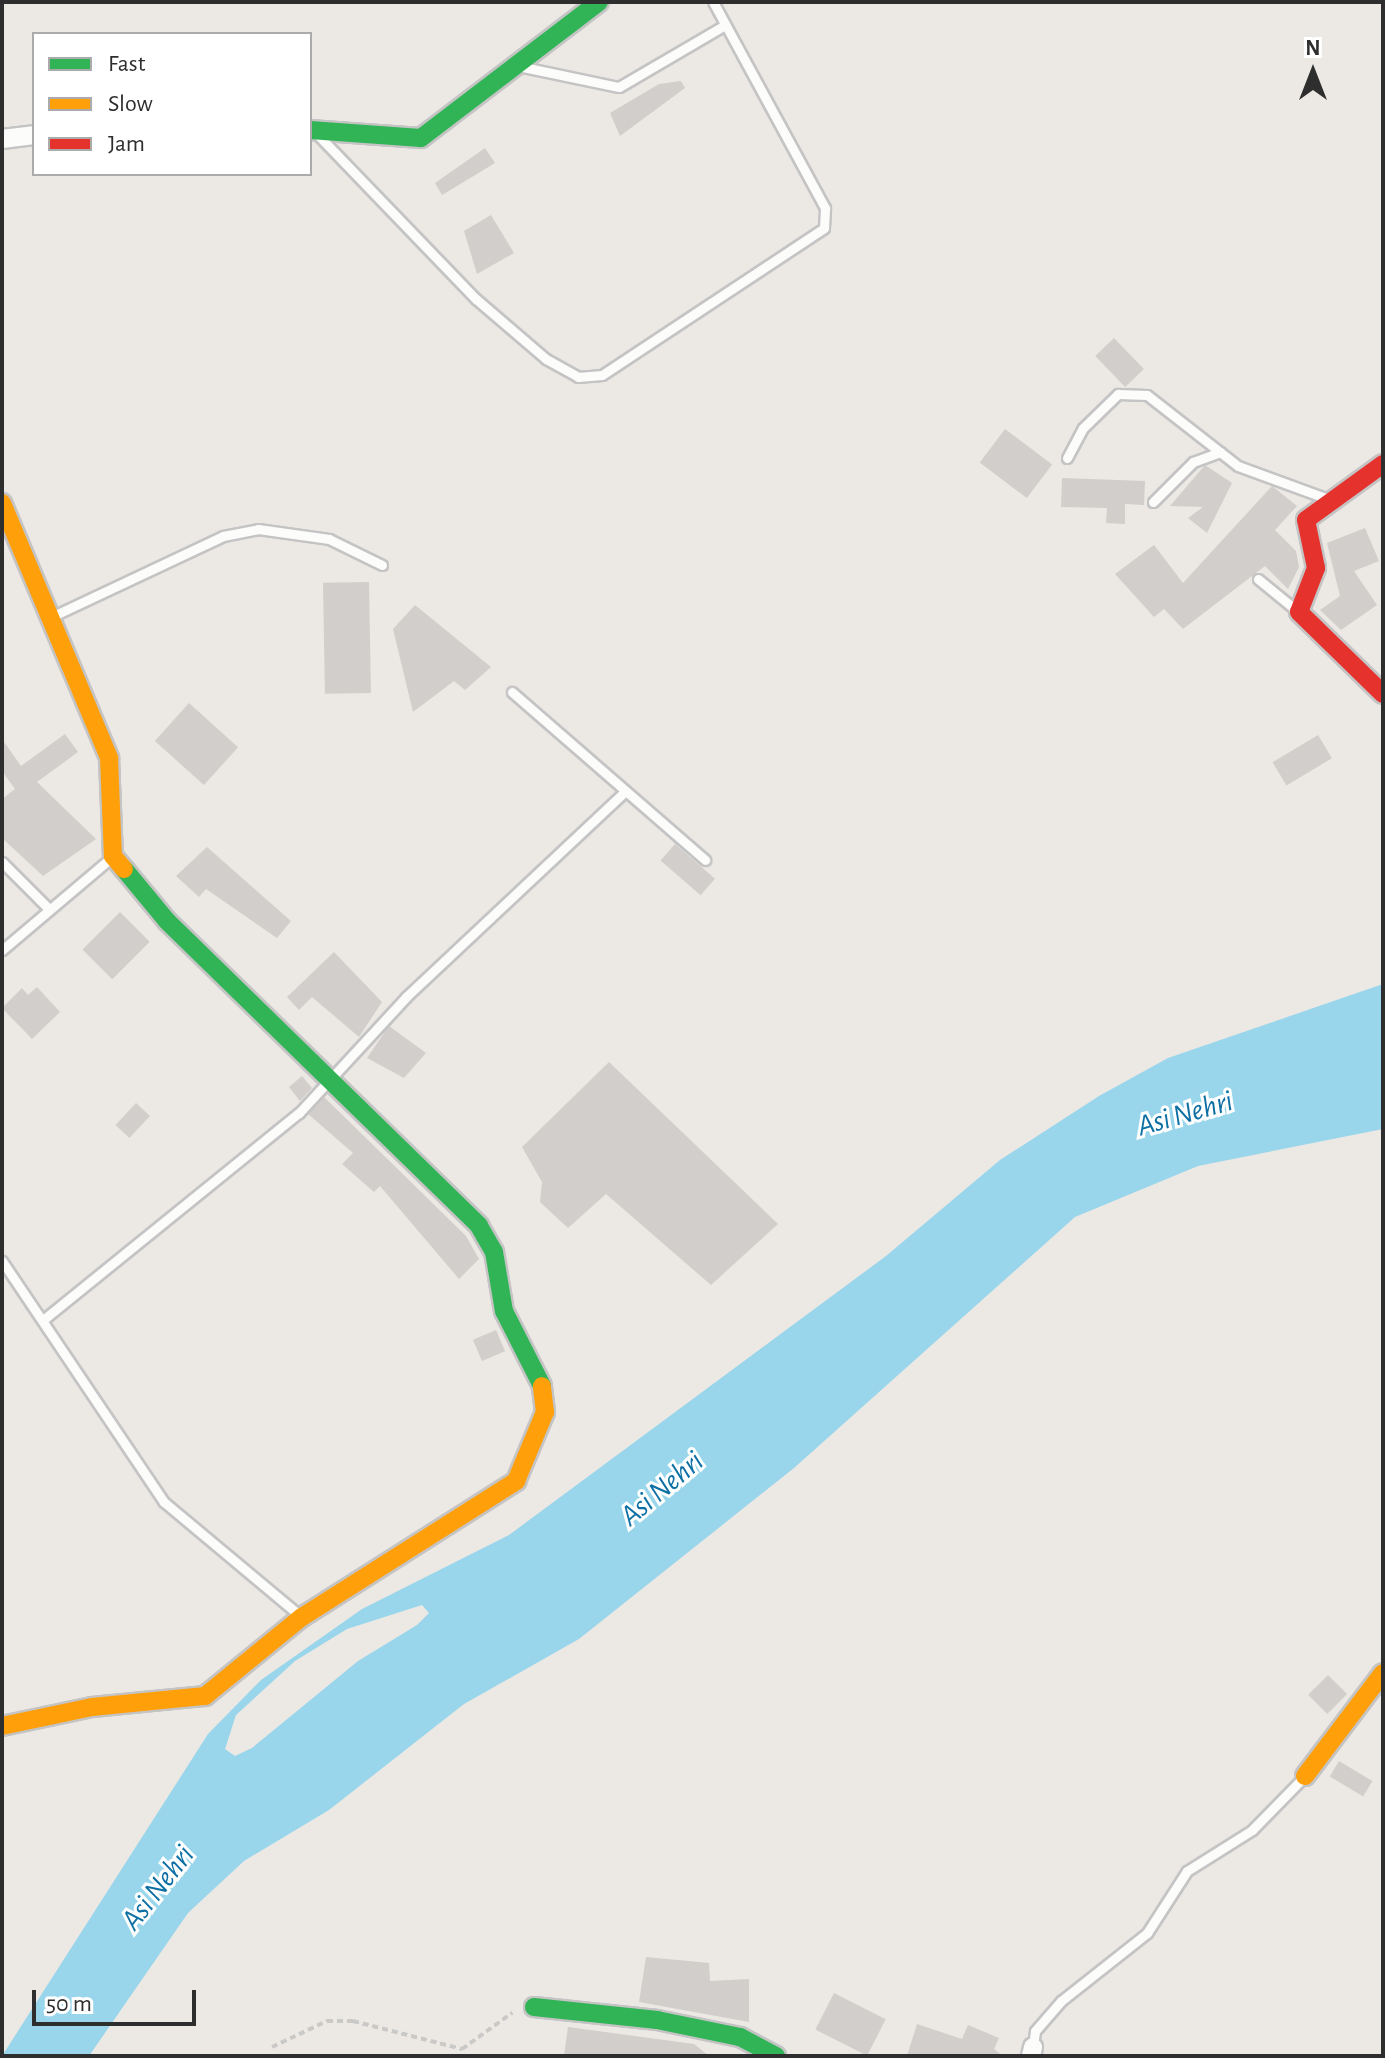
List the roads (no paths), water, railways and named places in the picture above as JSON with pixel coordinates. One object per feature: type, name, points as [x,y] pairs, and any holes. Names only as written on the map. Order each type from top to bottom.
[{"type":"street","points":[[312,131],[421,138],[512,64],[599,2]]},
{"type":"street","points":[[2,139],[32,135]]},
{"type":"street","points":[[1383,464],[1328,499],[1306,520],[1316,568],[1299,612],[1383,694]]},
{"type":"street","points":[[2,503],[48,619],[109,758],[113,856],[167,921],[479,1226],[494,1252],[504,1311],[542,1382],[545,1412],[516,1481],[302,1617],[205,1696],[92,1707],[2,1726]]},
{"type":"street","points":[[1305,1776],[1383,1673]]},
{"type":"street","points":[[534,2007],[657,2020],[740,2037],[776,2056]]},
{"type":"lane","points":[[312,131],[522,339],[578,377],[602,375],[824,228],[825,208],[713,2]]},
{"type":"lane","points":[[512,64],[619,87],[725,25]]},
{"type":"lane","points":[[1067,458],[1083,428],[1118,394],[1147,395],[1238,466],[1328,499]]},
{"type":"lane","points":[[1153,502],[1193,462],[1220,452]]},
{"type":"lane","points":[[48,619],[223,536],[258,529],[329,539],[382,565]]},
{"type":"lane","points":[[1258,579],[1299,612]]},
{"type":"lane","points":[[512,692],[623,793],[705,860]]},
{"type":"lane","points":[[43,1320],[299,1113],[327,1075],[623,793]]},
{"type":"lane","points":[[2,950],[113,856]]},
{"type":"lane","points":[[2,862],[48,908]]},
{"type":"lane","points":[[2,1261],[164,1502],[302,1617]]},
{"type":"lane","points":[[1032,2052],[1035,2031],[1061,2001],[1147,1933],[1187,1871],[1252,1830],[1305,1776]]},
{"type":"water","name":"Asi Nehri","points":[[1383,984],[1383,1129],[1198,1166],[1075,1217],[794,1468],[579,1639],[464,1704],[329,1810],[244,1861],[188,1913],[89,2056],[2,2056],[208,1734],[261,1680],[362,1609],[509,1535],[886,1256],[1000,1160],[1099,1096],[1168,1058]],"holes":[[[422,1605],[429,1613],[417,1625],[358,1661],[252,1748],[235,1756],[225,1749],[236,1715],[295,1661],[347,1629]]]}]
